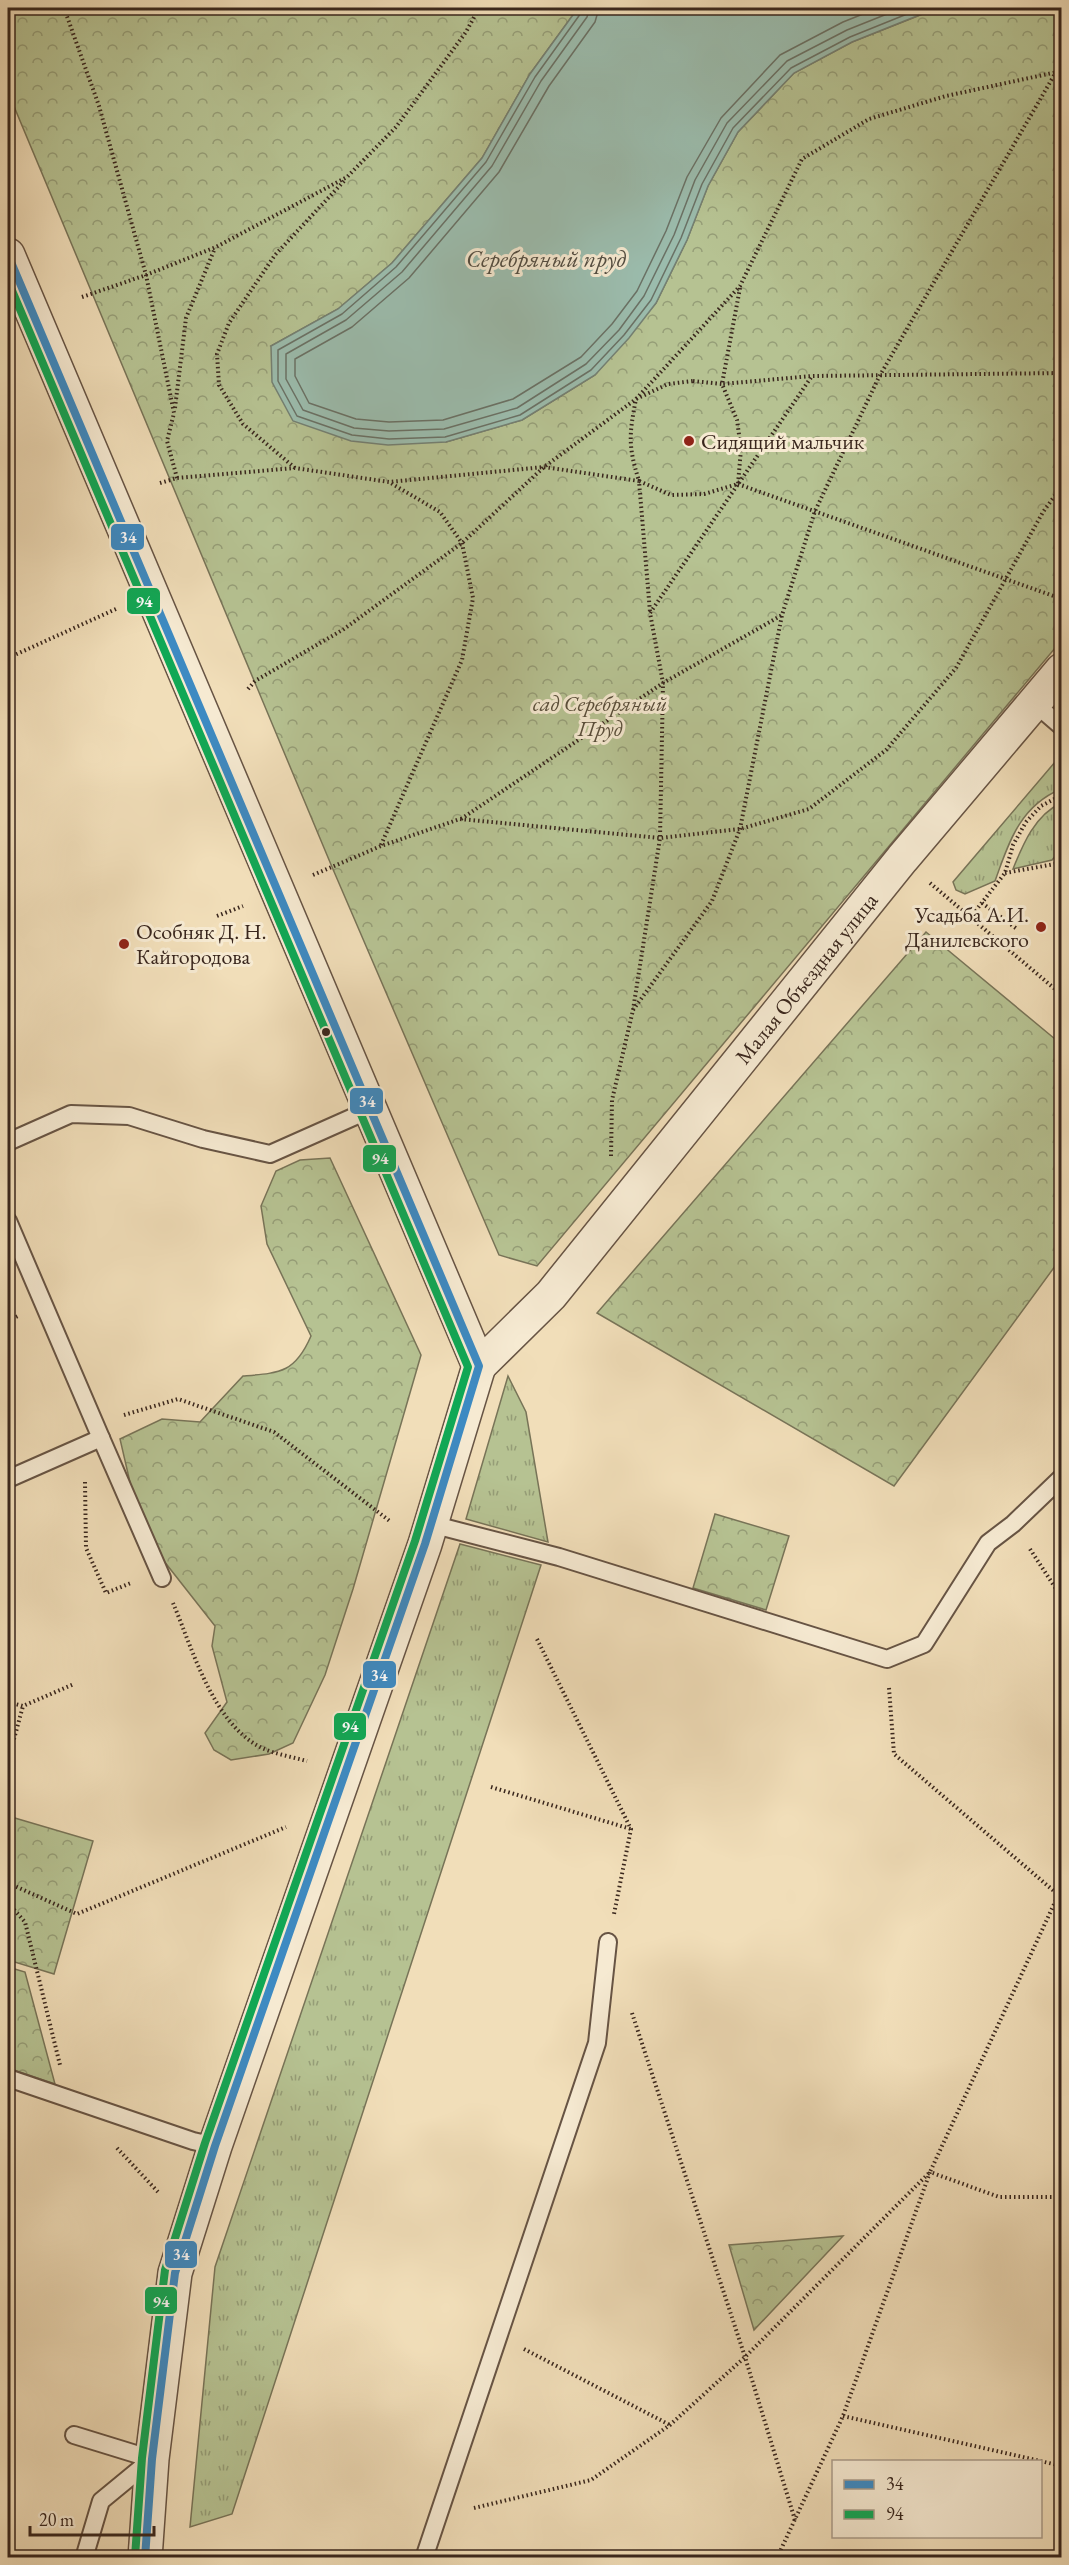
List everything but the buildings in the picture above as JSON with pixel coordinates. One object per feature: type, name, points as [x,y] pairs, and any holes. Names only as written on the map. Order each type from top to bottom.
[{"type":"street","points":[[8,255],[479,1366],[428,1534],[215,2146],[175,2273],[152,2458],[145,2558]]},
{"type":"street","name":"Малая Объездная улица","points":[[479,1366],[551,1295],[902,859],[1062,670]]},
{"type":"lane","points":[[1033,702],[1062,727]]},
{"type":"lane","points":[[8,1142],[70,1114],[129,1116],[203,1139],[270,1154],[369,1110]]},
{"type":"lane","points":[[8,1221],[160,1574]]},
{"type":"lane","points":[[8,1479],[84,1445],[98,1430]]},
{"type":"lane","points":[[428,1534],[559,1557],[888,1659],[924,1644],[988,1543],[1013,1524],[1062,1477]]},
{"type":"lane","points":[[424,2558],[597,2043],[608,1942]]},
{"type":"lane","points":[[8,2078],[193,2141],[215,2146]]},
{"type":"lane","points":[[74,2436],[152,2458]]},
{"type":"lane","points":[[84,2558],[101,2501],[152,2458]]},
{"type":"path","points":[[64,8],[99,106],[146,275],[174,413]]},
{"type":"path","points":[[280,8],[290,8]]},
{"type":"path","points":[[295,468],[243,424],[219,385],[217,354],[228,323],[276,255],[396,127],[466,32],[479,8]]},
{"type":"path","points":[[633,1010],[712,901],[740,829],[782,615],[815,511],[879,377],[1062,66]]},
{"type":"path","points":[[738,484],[741,449],[737,420],[722,384],[740,286],[802,159],[869,119],[946,96],[1057,72]]},
{"type":"path","points":[[82,297],[216,247],[347,177]]},
{"type":"path","points":[[177,478],[167,441],[174,413],[186,318],[216,247]]},
{"type":"path","points":[[248,689],[255,681],[344,629],[462,543],[544,467],[636,399],[740,286]]},
{"type":"path","points":[[636,399],[668,384],[693,381],[722,384],[812,376],[879,377],[1062,373]]},
{"type":"path","points":[[650,613],[812,376]]},
{"type":"path","points":[[612,1220],[612,1100],[633,1010],[660,838],[663,683],[650,613],[639,481],[632,458],[629,433],[636,399]]},
{"type":"path","points":[[160,483],[177,478],[295,468],[389,482],[544,467],[639,481],[671,495],[704,494],[738,484],[1062,599]]},
{"type":"path","points":[[389,482],[440,512],[462,543],[473,598],[462,660],[381,846],[460,819],[663,683],[782,615]]},
{"type":"path","points":[[460,819],[660,838],[740,829],[809,809],[886,750],[956,668],[1043,512],[1062,486]]},
{"type":"path","points":[[8,658],[152,591]]},
{"type":"path","points":[[970,918],[1005,873],[1014,845],[1026,822],[1041,806],[1062,795]]},
{"type":"path","points":[[1005,873],[1054,864],[1062,856]]},
{"type":"path","points":[[902,859],[1062,995]]},
{"type":"path","points":[[982,903],[1017,929]]},
{"type":"path","points":[[98,1430],[178,1399],[274,1432],[380,1515],[428,1534]]},
{"type":"path","points":[[84,1445],[86,1548],[106,1593],[160,1574],[213,1697],[232,1726],[262,1748],[307,1761]]},
{"type":"path","points":[[1013,1524],[1062,1598]]},
{"type":"path","points":[[537,1639],[631,1829],[608,1942]]},
{"type":"path","points":[[888,1659],[894,1754],[1059,1897]]},
{"type":"path","points":[[8,1702],[23,1706],[74,1684]]},
{"type":"path","points":[[8,1761],[23,1706]]},
{"type":"path","points":[[491,1787],[631,1829]]},
{"type":"path","points":[[8,1883],[77,1914],[288,1826]]},
{"type":"path","points":[[777,2558],[843,2416],[930,2172],[1062,1887]]},
{"type":"path","points":[[8,1903],[25,1922],[68,2097]]},
{"type":"path","points":[[630,2009],[745,2357],[795,2520]]},
{"type":"path","points":[[116,2148],[165,2199]]},
{"type":"path","points":[[930,2172],[999,2197],[1062,2197]]},
{"type":"path","points":[[438,2517],[591,2480],[670,2425],[745,2357],[930,2172]]},
{"type":"path","points":[[498,2336],[670,2425]]},
{"type":"path","points":[[843,2416],[1036,2460]]},
{"type":"path","points":[[1042,2461],[1062,2466]]},
{"type":"green space","name":"сад Серебряный Пруд","points":[[8,8],[578,8],[530,74],[482,158],[392,263],[338,309],[271,346],[446,442],[522,420],[595,375],[656,303],[687,240],[708,186],[738,132],[794,73],[852,42],[938,8],[1061,8],[1061,641],[537,1266],[499,1255],[332,867],[8,92]]},
{"type":"green space","points":[[1061,755],[1061,789],[1047,796],[1026,815],[1011,839],[995,881],[965,894],[956,890],[953,882]]},
{"type":"green space","points":[[1061,803],[1061,849],[1052,860],[1013,869],[1031,831],[1044,815]]},
{"type":"green space","points":[[926,932],[1061,1044],[1061,1258],[894,1486],[597,1313]]},
{"type":"green space","points":[[330,1158],[421,1355],[353,1589],[325,1675],[293,1743],[269,1754],[231,1760],[214,1750],[205,1733],[227,1702],[212,1646],[215,1626],[160,1556],[132,1491],[120,1439],[162,1419],[200,1422],[243,1376],[277,1372],[285,1369],[299,1357],[311,1336],[267,1244],[261,1206],[276,1171],[300,1160]]},
{"type":"green space","points":[[508,1376],[526,1412],[548,1542],[466,1519]]},
{"type":"green space","points":[[715,1514],[789,1536],[766,1610],[693,1588]]},
{"type":"green space","points":[[460,1544],[541,1565],[232,2514],[190,2527],[215,2267]]},
{"type":"green space","points":[[8,1816],[93,1841],[54,1974],[8,1960]]},
{"type":"green space","points":[[8,1967],[25,1972],[55,2084],[8,2068]]},
{"type":"green space","points":[[843,2236],[754,2330],[729,2245]]},
{"type":"water","name":"Серебряный пруд","points":[[578,8],[937,8],[852,42],[794,73],[738,132],[708,186],[687,240],[656,303],[629,338],[595,375],[522,420],[446,442],[388,445],[351,441],[293,421],[272,382],[271,346],[338,309],[392,263],[482,158],[530,74]]},
{"type":"transit line","name":"34","points":[[8,255],[479,1366],[425,1544],[215,2146],[175,2273],[152,2459],[145,2558]]},
{"type":"transit line","name":"94","points":[[8,281],[468,1367],[415,1541],[205,2143],[165,2270],[142,2458],[135,2557]]},
{"type":"place","name":"Сидящий мальчик","points":[[689,441]]},
{"type":"place","name":"Усадьба А.И. Данилевского","points":[[1041,927]]},
{"type":"place","name":"Особняк Д. Н. Кайгородова","points":[[124,944]]}]
